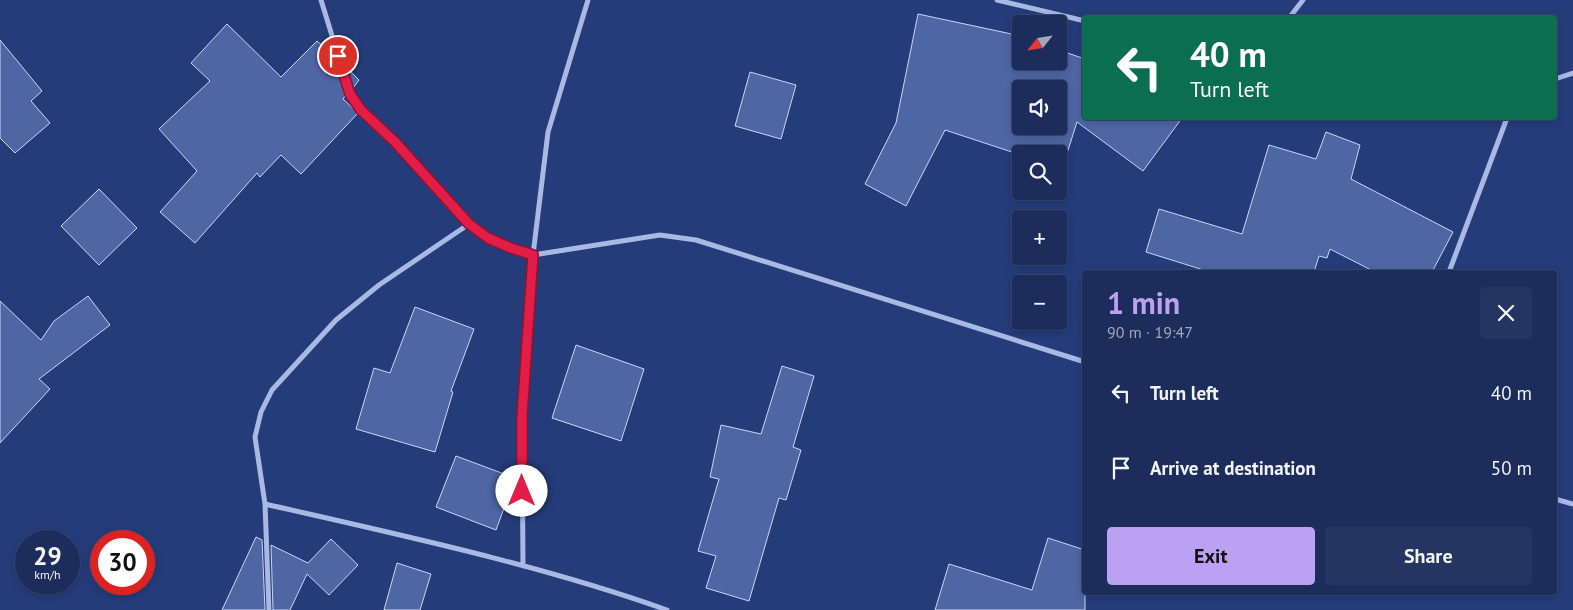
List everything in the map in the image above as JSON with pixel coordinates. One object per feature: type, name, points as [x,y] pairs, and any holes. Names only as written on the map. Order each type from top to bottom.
[{"type":"street","points":[[321,0],[350,94],[361,110],[396,143],[469,224],[488,238],[533,255],[660,235],[696,240],[1082,361]]},
{"type":"street","points":[[522,566],[522,416],[533,255],[548,132],[588,0]]},
{"type":"street","points":[[997,0],[1082,20]]},
{"type":"street","points":[[1291,15],[1302,0]]},
{"type":"street","points":[[1557,78],[1573,73]]},
{"type":"street","points":[[1450,270],[1506,120]]},
{"type":"street","points":[[269,610],[265,504],[255,437],[260,412],[272,390],[336,320],[379,285],[469,224]]},
{"type":"street","points":[[1557,500],[1573,504]]},
{"type":"street","points":[[265,504],[522,566],[608,589],[667,610]]},
{"type":"building","points":[[918,14],[1012,34],[1012,70],[1068,70],[1068,53],[1082,58],[1082,120],[1181,120],[1143,171],[1077,122],[1067,153],[1067,145],[1012,145],[1012,152],[945,130],[906,206],[865,184],[896,123]]},
{"type":"building","points":[[227,24],[281,77],[317,41],[334,56],[346,95],[343,99],[358,113],[301,174],[281,155],[260,177],[257,173],[195,243],[160,212],[197,171],[159,129],[210,81],[191,63]]},
{"type":"building","points":[[0,40],[42,91],[31,101],[50,123],[15,153],[0,138]]},
{"type":"building","points":[[347,68],[359,80],[353,88]]},
{"type":"building","points":[[750,72],[796,85],[781,139],[735,126]]},
{"type":"building","points":[[1326,132],[1360,145],[1351,179],[1453,232],[1433,270],[1371,270],[1330,249],[1327,258],[1319,256],[1315,270],[1204,270],[1146,252],[1159,209],[1242,234],[1269,145],[1316,159]]},
{"type":"building","points":[[99,189],[137,228],[99,265],[61,226]]},
{"type":"building","points":[[88,296],[110,325],[39,379],[50,389],[0,443],[0,301],[41,340],[54,321]]},
{"type":"building","points":[[415,307],[474,329],[451,391],[453,392],[435,452],[356,429],[374,368],[390,373]]},
{"type":"building","points":[[576,345],[644,369],[621,441],[552,418]]},
{"type":"building","points":[[782,366],[814,376],[793,447],[801,450],[786,500],[779,498],[749,601],[706,588],[716,556],[698,551],[719,479],[710,477],[721,425],[761,434]]},
{"type":"building","points":[[456,456],[515,478],[496,530],[436,507]]},
{"type":"building","points":[[256,537],[262,540],[265,610],[222,610]]},
{"type":"building","points":[[1048,538],[1082,549],[1082,595],[1085,595],[1085,610],[935,610],[949,564],[1032,590]]},
{"type":"building","points":[[331,539],[358,565],[329,595],[307,574],[290,610],[273,610],[271,545],[308,563]]},
{"type":"building","points":[[397,563],[431,574],[420,610],[384,610]]},
{"type":"route","points":[[338,56],[350,94],[361,110],[396,143],[469,224],[488,238],[533,255],[522,416],[522,491]]}]
